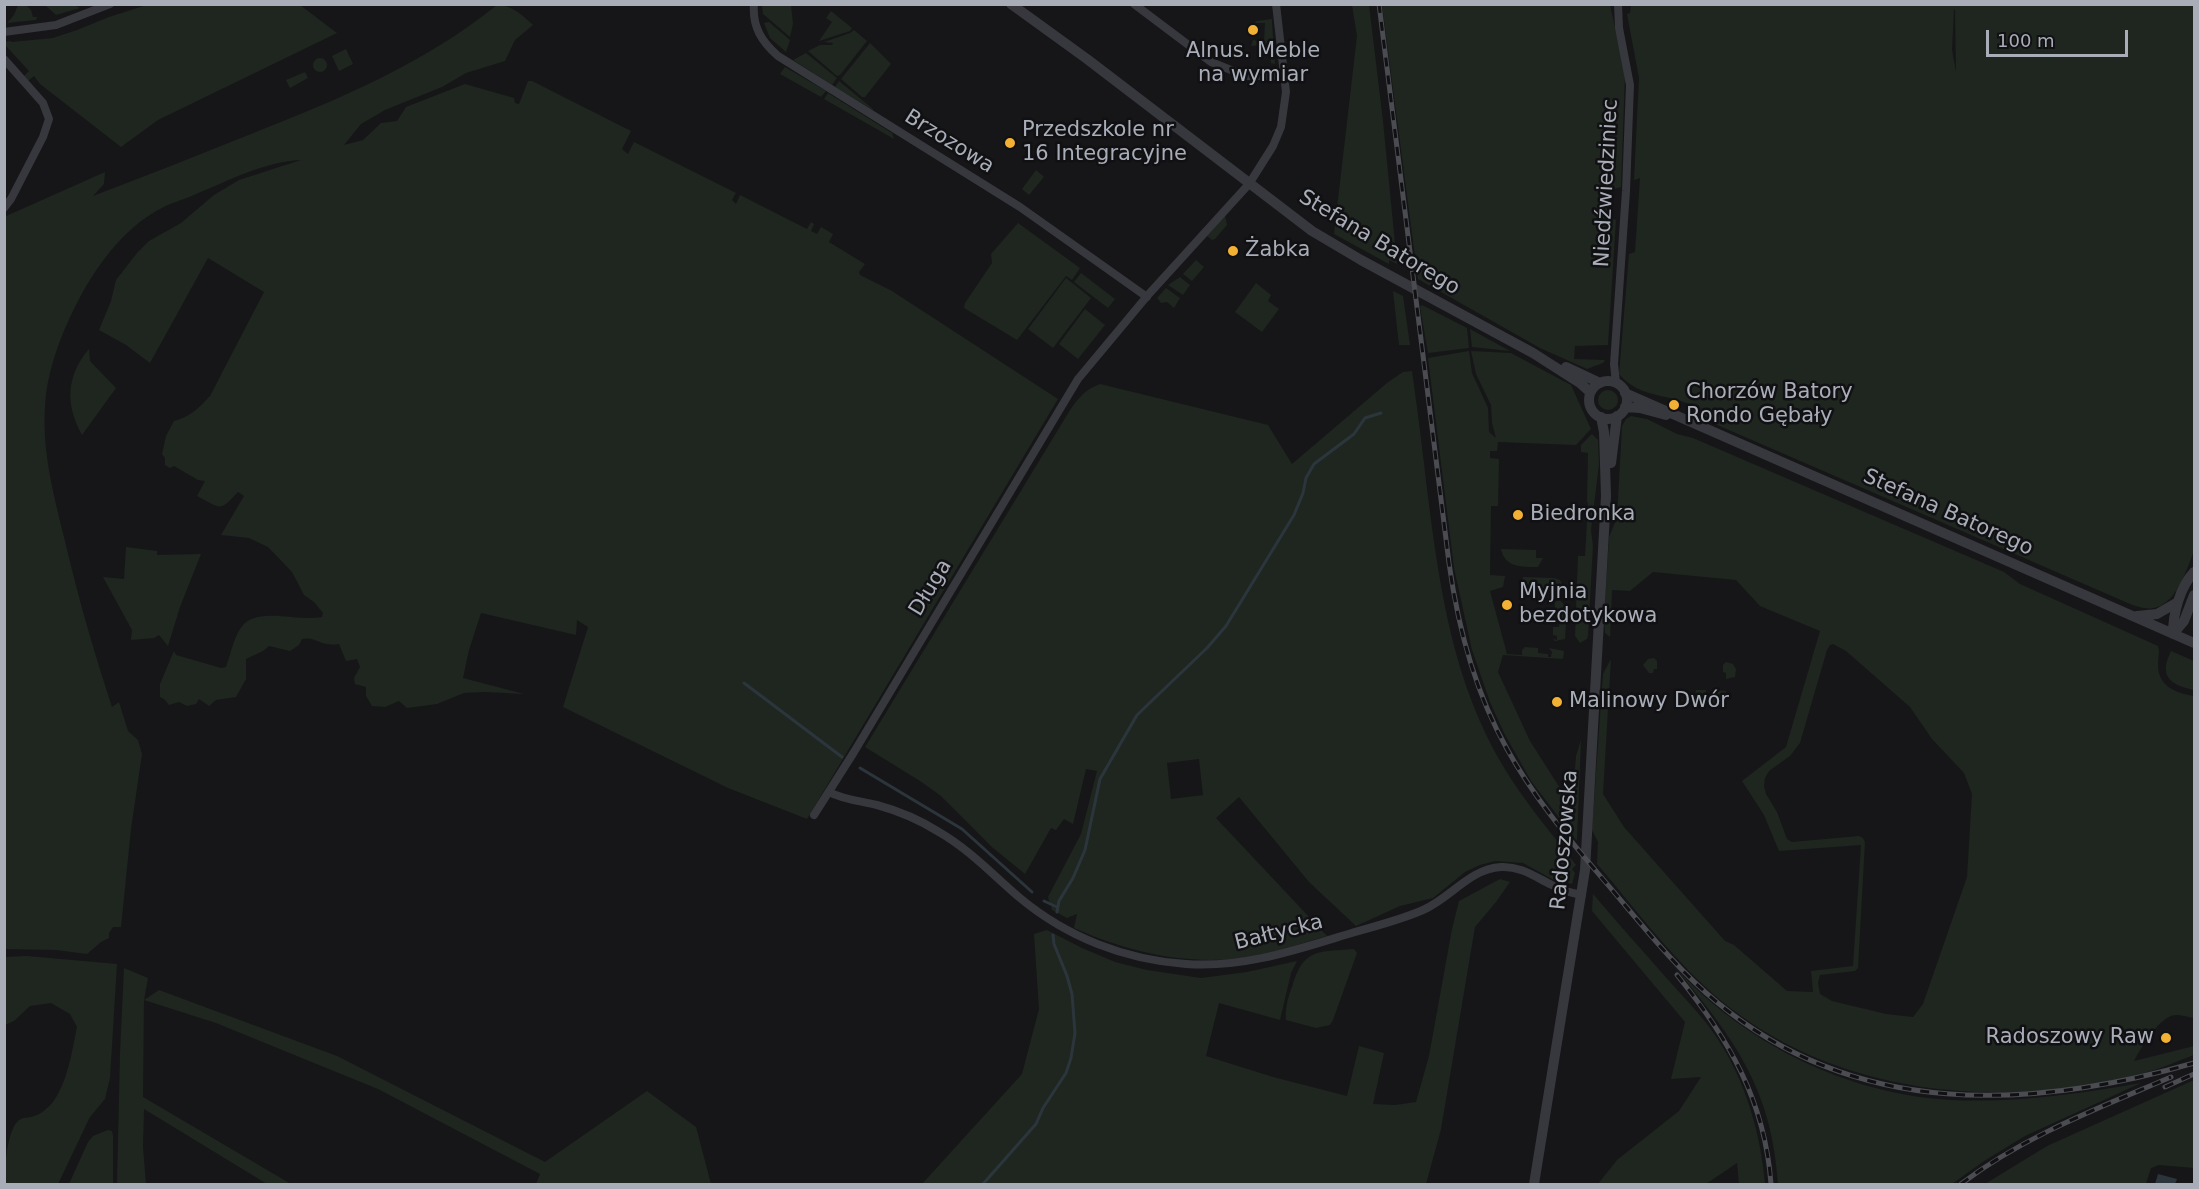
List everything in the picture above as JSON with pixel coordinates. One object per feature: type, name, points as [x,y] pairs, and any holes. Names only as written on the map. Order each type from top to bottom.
[{"type":"street","points":[[4,32],[56,25],[110,4]]},
{"type":"street","name":"Brzozowa","points":[[754,4],[757,30],[768,47],[778,56],[1020,207],[1147,297]]},
{"type":"street","name":"Stefana Batorego","points":[[1011,4],[1087,58],[1249,184],[1327,241],[1533,353],[1590,392]]},
{"type":"street","points":[[1134,4],[1211,62],[1246,75],[1284,76]]},
{"type":"street","points":[[1147,297],[1249,184],[1278,135],[1285,101],[1276,4]]},
{"type":"street","name":"Niedźwiedziniec","points":[[1608,382],[1614,364],[1630,85],[1619,28],[1618,4]]},
{"type":"street","points":[[4,59],[43,103],[49,119],[40,143],[4,208]]},
{"type":"street","name":"Długa","points":[[814,815],[1078,380],[1147,297]]},
{"type":"street","name":"Stefana Batorego","points":[[1533,353],[1608,382]]},
{"type":"street","points":[[1608,382],[1625,393],[1621,411],[1609,418],[1594,413],[1590,405],[1590,392],[1608,382]]},
{"type":"street","name":"Stefana Batorego","points":[[1625,393],[2194,643]]},
{"type":"street","name":"Stefana Batorego","points":[[1621,411],[1640,408],[1685,420]]},
{"type":"street","name":"Radoszowska","points":[[1606,496],[1621,411]]},
{"type":"street","name":"Radoszowska","points":[[1534,1185],[1582,895],[1606,496],[1604,432],[1601,417]]},
{"type":"street","points":[[2173,634],[2178,602],[2187,580],[2194,572]]},
{"type":"street","points":[[2173,634],[2184,621],[2194,595]]},
{"type":"street","points":[[2133,616],[2157,614],[2178,602]]},
{"type":"street","name":"Bałtycka","points":[[829,792],[878,806],[924,823],[967,850],[1021,899],[1056,924],[1109,949],[1154,961],[1228,964],[1287,953],[1425,910],[1469,878],[1490,868],[1507,867],[1522,870],[1562,890],[1582,895]]},
{"type":"shaded area","points":[[150,4],[300,5],[337,33],[158,120],[121,147],[40,84],[34,76],[28,81],[24,76],[29,71],[5,45],[5,42],[10,41],[53,38]]},
{"type":"shaded area","points":[[18,5],[26,5],[33,17],[37,17],[36,20],[7,23],[14,15]]},
{"type":"shaded area","points":[[45,5],[74,5],[80,8],[56,15]]},
{"type":"shaded area","points":[[497,5],[521,14],[533,25],[515,40],[505,61],[466,73],[442,87],[385,110],[361,124],[344,145],[363,140],[381,123],[397,121],[406,107],[465,84],[514,98],[515,103],[519,104],[528,81],[532,81],[631,131],[622,149],[628,154],[634,142],[736,193],[732,200],[736,204],[740,195],[807,229],[811,222],[814,224],[811,231],[817,234],[821,227],[833,234],[829,242],[865,264],[859,272],[860,275],[892,291],[1058,399],[807,819],[728,788],[563,707],[588,627],[577,620],[576,635],[481,613],[463,678],[524,694],[464,693],[437,704],[407,708],[399,701],[385,707],[372,706],[366,696],[366,687],[355,684],[354,678],[360,667],[357,659],[346,661],[339,644],[332,645],[307,638],[302,639],[299,645],[290,651],[269,646],[246,659],[246,679],[236,697],[216,700],[209,706],[199,699],[196,704],[187,706],[179,702],[169,705],[160,697],[160,684],[174,651],[176,655],[221,668],[226,667],[238,633],[251,619],[260,616],[313,618],[322,617],[323,613],[304,595],[292,572],[268,547],[249,538],[221,535],[244,496],[238,492],[223,506],[216,506],[197,496],[205,481],[198,480],[174,466],[170,468],[165,465],[165,458],[162,454],[166,436],[174,421],[190,414],[210,396],[264,292],[208,258],[150,363],[126,345],[99,330],[111,301],[116,280],[149,241],[181,223],[214,195],[239,180],[301,160],[259,168],[164,207],[135,226],[113,248],[86,286],[56,351],[45,407],[45,441],[50,474],[87,624],[112,707],[119,702],[128,731],[138,740],[142,754],[131,829],[121,927],[113,927],[109,938],[87,954],[56,950],[5,949],[4,217],[105,172],[104,184],[93,196],[315,108],[410,63],[469,26]]},
{"type":"shaded area","points":[[762,5],[791,5],[793,24],[790,37],[763,14]]},
{"type":"shaded area","points":[[1352,5],[1369,5],[1397,264],[1389,260],[1389,264],[1334,234],[1357,36]]},
{"type":"shaded area","points":[[1382,5],[1610,5],[1625,74],[1621,187],[1611,190],[1606,196],[1608,217],[1616,220],[1608,345],[1575,346],[1574,359],[1605,360],[1603,363],[1587,369],[1540,348],[1418,279]]},
{"type":"shaded area","points":[[1631,5],[2194,5],[2194,551],[2182,580],[2171,598],[2154,608],[2129,604],[1715,424],[1693,406],[1645,392],[1627,382],[1619,374],[1629,254],[1635,252],[1640,178],[1634,180],[1639,78],[1627,14],[1630,13]],"holes":[[[1955,10],[1956,72],[1952,50]]]},
{"type":"shaded area","points":[[831,11],[852,28],[850,31],[819,41],[832,22],[826,18]]},
{"type":"shaded area","points":[[1272,19],[1275,64],[1271,63],[1269,44],[1251,46],[1253,40],[1264,42],[1265,23],[1255,23],[1256,21]]},
{"type":"shaded area","points":[[769,22],[790,40],[786,52],[770,38],[764,23]]},
{"type":"shaded area","points":[[854,30],[867,41],[840,75],[837,76],[808,51],[820,45],[832,45],[833,43],[824,42]]},
{"type":"shaded area","points":[[870,43],[891,64],[865,97],[862,97],[841,79]]},
{"type":"shaded area","points":[[346,49],[353,64],[339,71],[332,56]]},
{"type":"shaded area","points":[[806,53],[837,78],[832,85],[793,60]]},
{"type":"shaded area","points":[[317,58],[323,58],[327,65],[323,72],[317,72],[313,68],[313,62]]},
{"type":"shaded area","points":[[785,67],[826,91],[821,97],[780,74]]},
{"type":"shaded area","points":[[305,72],[308,78],[290,88],[286,80]]},
{"type":"shaded area","points":[[839,81],[873,109],[873,110],[835,87]]},
{"type":"shaded area","points":[[828,93],[892,133],[894,139],[824,99]]},
{"type":"shaded area","points":[[1036,170],[1044,177],[1029,195],[1022,189]]},
{"type":"shaded area","points":[[1225,215],[1227,225],[1212,240],[1207,236]]},
{"type":"shaded area","points":[[1018,223],[1080,268],[1072,280],[1066,276],[1017,340],[964,308],[992,263],[991,254]]},
{"type":"shaded area","points":[[1196,260],[1204,267],[1192,281],[1183,274]]},
{"type":"shaded area","points":[[1081,273],[1115,299],[1108,308],[1074,282]]},
{"type":"shaded area","points":[[1180,277],[1190,285],[1183,295],[1168,285]]},
{"type":"shaded area","points":[[1066,278],[1091,298],[1053,348],[1028,329]]},
{"type":"shaded area","points":[[1256,283],[1271,295],[1268,301],[1279,309],[1262,332],[1235,312]]},
{"type":"shaded area","points":[[1166,288],[1180,298],[1174,308],[1167,302],[1161,303],[1157,298]]},
{"type":"shaded area","points":[[1393,291],[1403,296],[1410,345],[1399,345]]},
{"type":"shaded area","points":[[1422,305],[1467,328],[1469,348],[1428,353],[1420,307]]},
{"type":"shaded area","points":[[1085,309],[1105,325],[1078,359],[1059,344]]},
{"type":"shaded area","points":[[1470,329],[1510,351],[1472,347]]},
{"type":"shaded area","points":[[89,349],[90,361],[116,388],[82,435],[76,424],[70,390],[76,369]]},
{"type":"shaded area","points":[[1469,351],[1472,373],[1488,408],[1489,432],[1496,438],[1491,405],[1476,374],[1471,351],[1511,353],[1571,385],[1591,429],[1576,445],[1498,442],[1497,451],[1490,451],[1490,458],[1499,459],[1498,506],[1491,506],[1490,575],[1505,576],[1503,587],[1490,591],[1507,654],[1522,655],[1525,647],[1538,648],[1538,653],[1548,654],[1548,657],[1551,657],[1552,652],[1549,648],[1564,651],[1563,659],[1503,655],[1498,672],[1530,741],[1572,807],[1576,756],[1581,740],[1577,841],[1531,781],[1504,733],[1490,702],[1472,650],[1454,568],[1428,358]]},
{"type":"shaded area","points":[[1412,371],[1438,567],[1461,670],[1486,735],[1503,766],[1576,865],[1572,869],[1575,873],[1572,884],[1563,881],[1561,884],[1523,863],[1495,861],[1465,872],[1433,898],[1400,906],[1356,926],[1309,882],[1239,797],[1216,818],[1327,936],[1243,958],[1199,960],[1156,955],[1115,944],[1074,928],[1077,914],[1067,918],[1052,910],[1048,897],[1081,834],[1097,771],[1086,769],[1073,824],[1064,819],[1056,830],[1051,828],[1025,874],[993,848],[941,796],[865,747],[1068,414],[1088,390],[1100,384],[1268,425],[1292,464],[1403,372]],"holes":[[[1199,759],[1203,795],[1171,799],[1167,763]]]},
{"type":"shaded area","points":[[1608,390],[1615,393],[1618,400],[1615,407],[1608,410],[1601,407],[1598,400],[1601,393]]},
{"type":"shaded area","points":[[1631,416],[1647,419],[1677,434],[1693,438],[2004,572],[2020,584],[2158,646],[2161,679],[2175,691],[2194,696],[2194,1018],[2177,1015],[2160,1023],[2134,1061],[2194,1046],[2194,1055],[2138,1075],[2076,1087],[2020,1092],[1965,1091],[1910,1085],[1857,1072],[1805,1053],[1757,1027],[1712,993],[1666,947],[1597,864],[1598,842],[1592,830],[1603,674],[1611,659],[1603,794],[1624,827],[1725,941],[1734,945],[1787,991],[1813,992],[1811,971],[1853,966],[1861,845],[1779,851],[1764,815],[1742,781],[1786,747],[1820,631],[1760,606],[1736,580],[1653,572],[1630,591],[1612,590],[1610,637],[1605,633],[1609,537],[1617,518],[1622,426]],"holes":[[[1833,644],[1846,651],[1910,707],[1932,739],[1964,773],[1972,794],[1967,877],[1923,1004],[1913,1017],[1886,1014],[1832,1001],[1820,994],[1818,983],[1820,975],[1855,971],[1858,968],[1865,842],[1859,836],[1792,842],[1787,839],[1764,786],[1769,771],[1790,756],[1800,743],[1830,645]]]},
{"type":"shaded area","points":[[1592,434],[1598,440],[1599,464],[1591,530],[1593,546],[1588,636],[1580,643],[1575,636],[1578,556],[1585,556],[1588,503],[1588,453],[1581,452],[1581,445]]},
{"type":"shaded area","points":[[126,547],[157,551],[157,555],[201,554],[180,607],[168,646],[159,635],[154,638],[131,640],[132,630],[103,577],[124,579]]},
{"type":"shaded area","points":[[1501,549],[1536,550],[1536,558],[1543,558],[1538,567],[1515,565],[1506,560]]},
{"type":"shaded area","points":[[1523,577],[1554,578],[1560,580],[1563,586],[1557,590],[1527,590],[1523,587]]},
{"type":"shaded area","points":[[1560,600],[1567,608],[1566,621],[1562,620],[1561,623],[1566,624],[1565,639],[1555,641],[1552,639],[1557,640],[1557,636],[1553,635],[1553,627],[1559,627],[1560,618],[1554,617],[1555,603],[1552,603]]},
{"type":"shaded area","points":[[2171,651],[2194,661],[2194,690],[2173,682],[2166,673],[2167,660]]},
{"type":"shaded area","points":[[1654,658],[1657,661],[1657,669],[1649,673],[1643,665],[1648,659]]},
{"type":"shaded area","points":[[1726,662],[1733,664],[1736,669],[1735,677],[1726,679],[1723,665]]},
{"type":"shaded area","points":[[1696,690],[1706,690],[1705,707],[1695,707]]},
{"type":"shaded area","points":[[1711,690],[1726,691],[1725,706],[1710,705]]},
{"type":"shaded area","points":[[1500,879],[1510,882],[1475,927],[1441,1129],[1426,1184],[922,1184],[1022,1074],[1039,1009],[1034,934],[1047,930],[1115,962],[1147,970],[1201,978],[1247,972],[1297,961],[1291,973],[1280,1020],[1219,1003],[1206,1056],[1273,1077],[1347,1096],[1359,1046],[1384,1053],[1373,1104],[1395,1105],[1416,1102],[1429,1056],[1459,901]]},
{"type":"shaded area","points":[[1593,894],[1695,1010],[1724,1049],[1740,1081],[1752,1114],[1757,1131],[1765,1184],[1739,1184],[1737,1163],[1706,1184],[1598,1184],[1617,1160],[1679,1111],[1701,1077],[1671,1079],[1685,1022],[1592,911]]},
{"type":"shaded area","points":[[1354,949],[1357,953],[1330,1025],[1316,1028],[1286,1020],[1286,1007],[1301,965],[1314,954]]},
{"type":"shaded area","points":[[27,956],[117,964],[110,1078],[105,1099],[90,1117],[58,1184],[5,1184],[6,1159],[12,1130],[21,1119],[37,1115],[53,1102],[66,1075],[77,1027],[70,1014],[51,1003],[30,1006],[14,1021],[5,1025],[5,957]]},
{"type":"shaded area","points":[[1672,964],[1731,1018],[1764,1040],[1835,1075],[1873,1087],[1912,1096],[1975,1101],[2047,1097],[2141,1083],[2025,1136],[1952,1184],[1778,1184],[1774,1150],[1758,1091],[1730,1040]]},
{"type":"shaded area","points":[[124,968],[148,978],[144,1000],[143,1097],[291,1184],[267,1184],[144,1109],[143,1147],[146,1184],[117,1184]]},
{"type":"shaded area","points":[[159,990],[337,1056],[545,1162],[647,1091],[696,1127],[711,1184],[536,1184],[540,1174],[378,1089],[216,1023],[144,1000]]},
{"type":"shaded area","points":[[2194,1080],[2194,1168],[2159,1165],[2151,1168],[2146,1184],[1985,1184],[2047,1146]]},
{"type":"shaded area","points":[[108,1130],[112,1131],[113,1136],[113,1184],[69,1184],[88,1142],[93,1136]]},
{"type":"shaded area","points":[[2158,1174],[2177,1179],[2175,1184],[2155,1184]]},
{"type":"waterway","points":[[1057,912],[1059,901],[1073,878],[1085,850],[1100,779],[1137,715],[1207,648],[1226,626],[1294,515],[1306,478],[1314,464],[1354,434],[1365,418],[1381,413]]},
{"type":"waterway","points":[[744,683],[842,757]]},
{"type":"waterway","points":[[860,768],[962,829],[1032,892]]},
{"type":"waterway","points":[[1044,901],[1057,907]]},
{"type":"waterway","points":[[983,1184],[1036,1124],[1043,1108],[1066,1073],[1071,1058],[1075,1033],[1072,994],[1054,944],[1053,935]]},
{"type":"railway","points":[[1379,4],[1449,563],[1457,611],[1469,659],[1496,727],[1517,766],[1551,816],[1657,943],[1702,989],[1772,1041],[1828,1068],[1886,1085],[1947,1094],[2008,1095],[2070,1090],[2132,1079],[2194,1063]]},
{"type":"railway","points":[[1677,975],[1713,1023],[1741,1072],[1761,1125],[1771,1184]]},
{"type":"railway","points":[[2165,1087],[2194,1074]]},
{"type":"railway","points":[[1961,1184],[2010,1151],[2036,1137],[2171,1077]]},
{"type":"place","name":"Alnus. Meble na wymiar","points":[[1253,30]]},
{"type":"place","name":"Przedszkole nr 16 Integracyjne","points":[[1010,143]]},
{"type":"place","name":"Żabka","points":[[1233,251]]},
{"type":"place","name":"Chorzów Batory Rondo Gębały","points":[[1674,405]]},
{"type":"place","name":"Biedronka","points":[[1518,515]]},
{"type":"place","name":"Myjnia bezdotykowa","points":[[1507,605]]},
{"type":"place","name":"Malinowy Dwór","points":[[1557,702]]},
{"type":"place","name":"Radoszowy Raw","points":[[2166,1038]]}]
